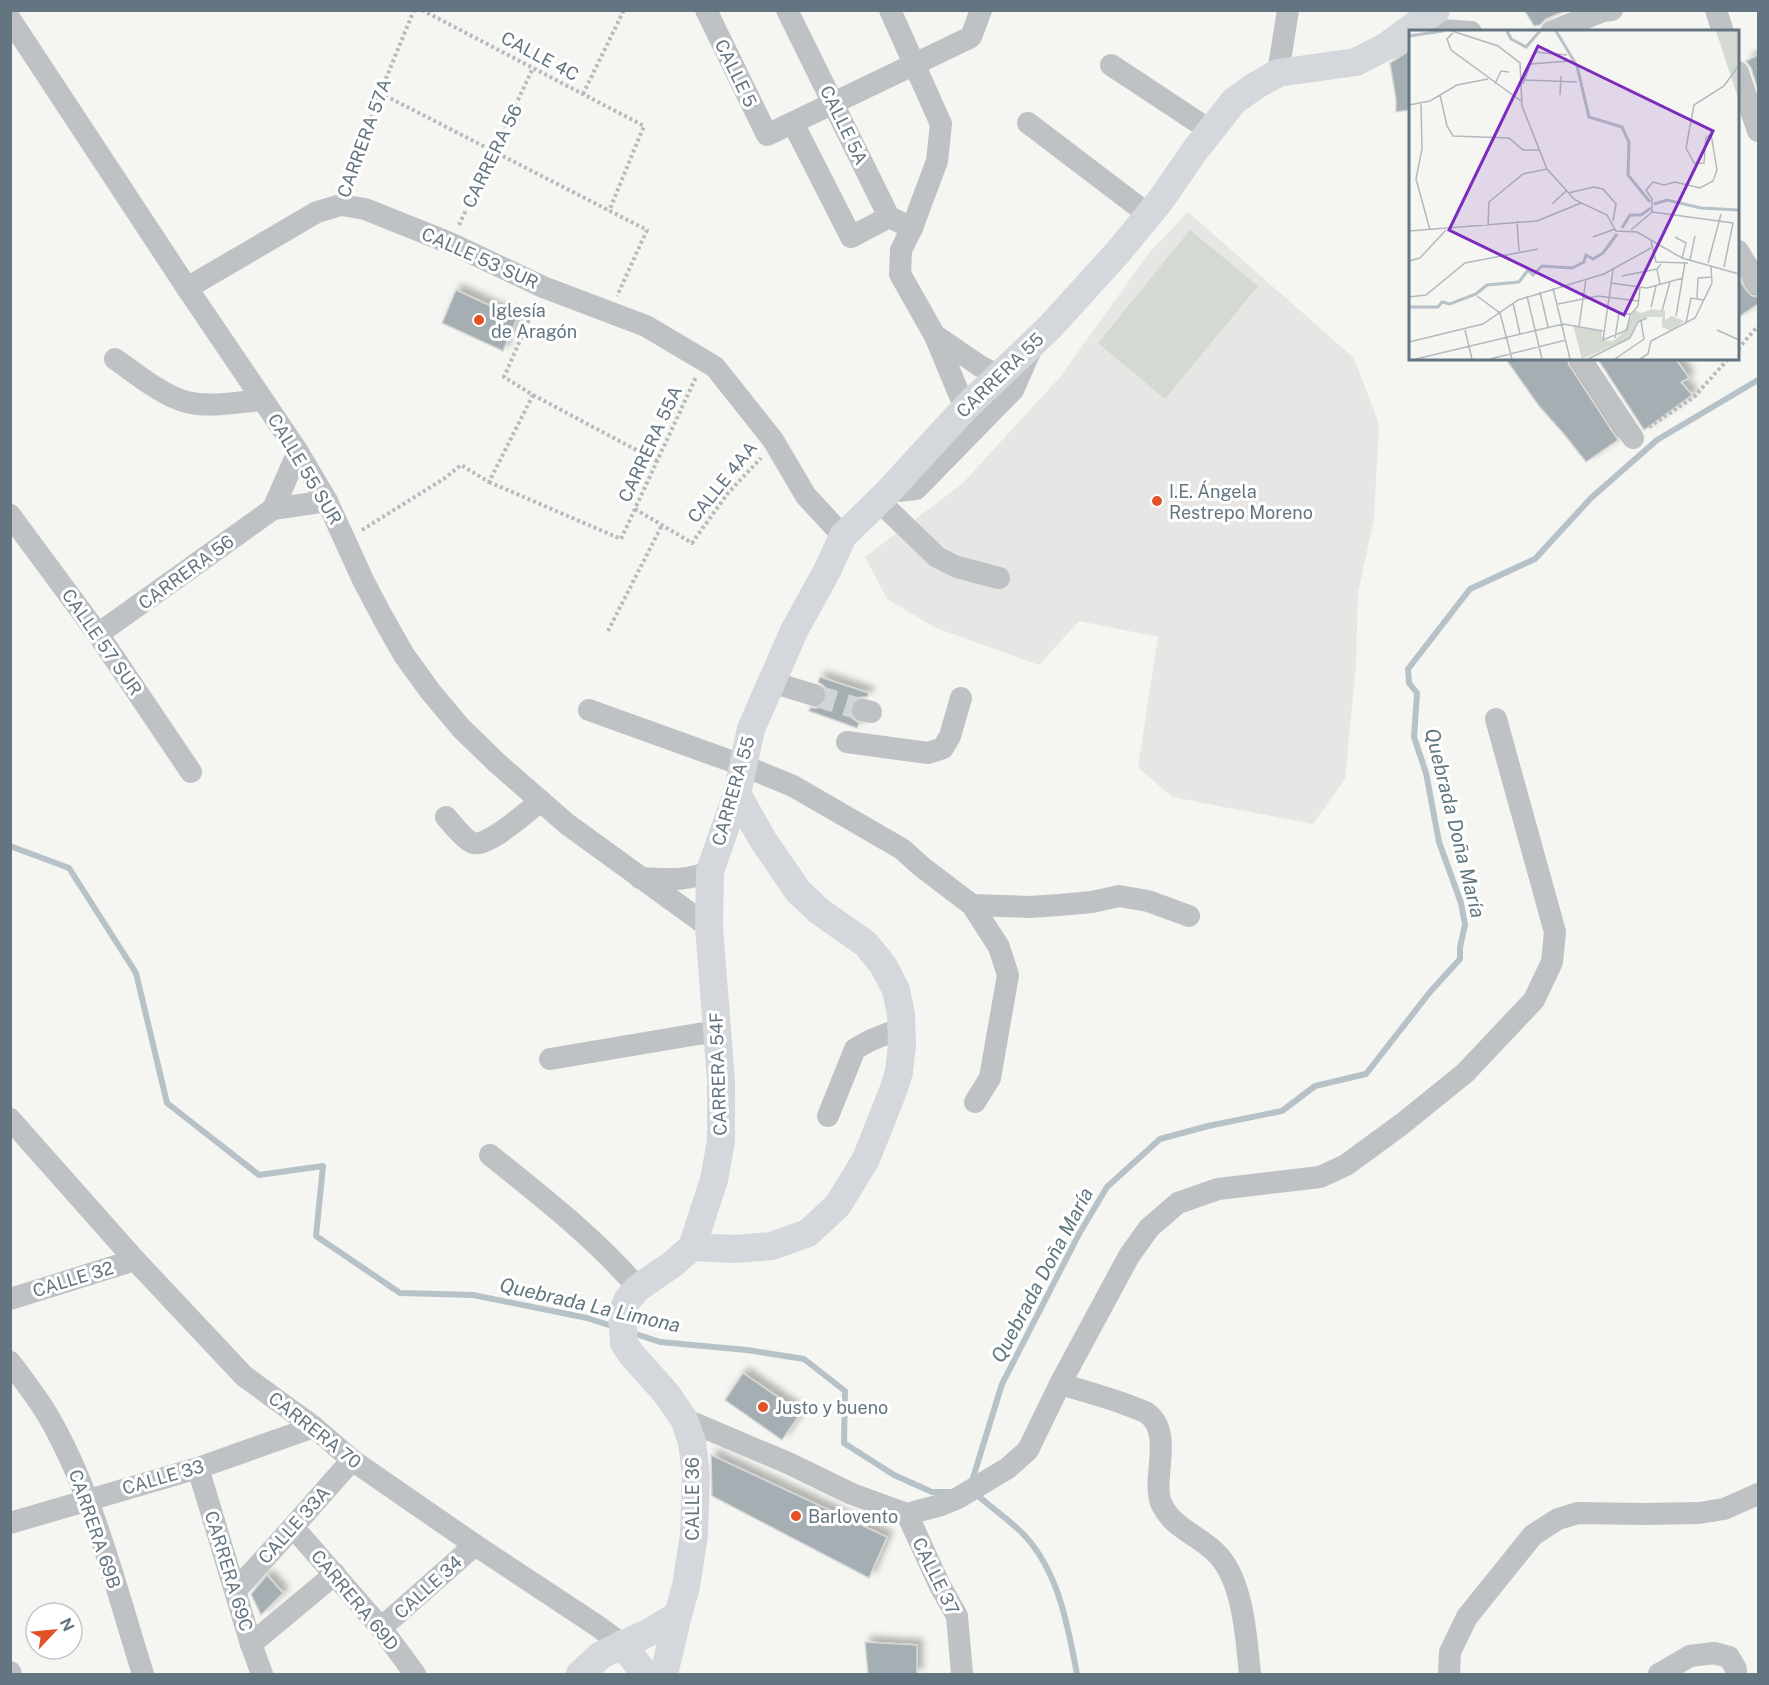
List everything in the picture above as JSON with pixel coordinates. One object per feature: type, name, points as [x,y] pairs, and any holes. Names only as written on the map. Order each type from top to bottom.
[{"type":"main road","name":"CARRERA 55","points":[[710,871],[737,794],[751,729],[794,631],[843,536],[884,497],[965,408],[1033,342],[1119,251],[1149,215],[1234,101],[1278,73],[1356,62],[1385,47],[1411,28],[1453,26]]},
{"type":"main road","points":[[692,1246],[735,1249],[772,1246],[808,1233],[838,1205],[866,1159],[899,1072],[902,1045],[902,1021],[896,990],[883,965],[866,944],[819,911],[798,891],[763,840],[737,794]]},
{"type":"main road","name":"CARRERA 54F","points":[[624,1343],[622,1313],[628,1299],[638,1288],[674,1263],[692,1246],[714,1180],[721,1141],[721,1081],[708,927],[710,871]]},
{"type":"main road","name":"CALLE 36","points":[[624,1343],[630,1354],[666,1393],[684,1419],[692,1442],[696,1475],[693,1535],[686,1586],[664,1674]]},
{"type":"main road","points":[[580,1674],[612,1649],[678,1616]]},
{"type":"main road","points":[[612,1649],[645,1674]]},
{"type":"street","name":"CALLE 5","points":[[706,10],[767,135],[793,123]]},
{"type":"street","name":"CALLE 5A","points":[[787,10],[889,217]]},
{"type":"street","points":[[890,10],[941,124],[937,161],[912,228],[901,250],[900,274],[935,336],[965,408]]},
{"type":"street","points":[[912,228],[889,217],[851,237],[793,123],[971,37],[981,10]]},
{"type":"street","points":[[1278,73],[1288,10]]},
{"type":"street","points":[[1716,10],[1722,30]]},
{"type":"street","points":[[1559,30],[1607,18]]},
{"type":"street","name":"CALLE 55 SUR","points":[[10,19],[298,452],[327,501],[383,618],[404,655],[430,691],[461,728],[497,763],[567,824],[708,927]]},
{"type":"street","points":[[1111,65],[1211,131]]},
{"type":"street","points":[[1739,78],[1758,131]]},
{"type":"street","points":[[1028,123],[1149,215]]},
{"type":"street","name":"CARRERA 57A","points":[[187,288],[318,212],[341,205]]},
{"type":"street","name":"CALLE 53 SUR","points":[[341,205],[365,209],[450,243],[543,287],[646,326],[715,367],[773,440],[806,496],[843,536]]},
{"type":"street","points":[[1739,254],[1758,284]]},
{"type":"street","points":[[935,336],[980,366],[998,375]]},
{"type":"street","points":[[999,578],[957,567],[937,556],[884,497],[916,489],[1013,390],[1033,342]]},
{"type":"street","points":[[115,358],[152,386],[186,402],[208,404],[262,400]]},
{"type":"street","points":[[1581,360],[1634,438]]},
{"type":"street","points":[[273,509],[298,452]]},
{"type":"street","name":"CARRERA 56","points":[[98,634],[273,509],[327,501]]},
{"type":"street","name":"CALLE 57 SUR","points":[[10,515],[98,634],[191,772]]},
{"type":"street","points":[[771,682],[814,695]]},
{"type":"street","points":[[847,742],[928,753],[943,748],[950,736],[961,698]]},
{"type":"street","points":[[589,710],[742,765],[793,786],[902,849],[972,905],[999,947],[1008,975],[990,1078],[975,1102]]},
{"type":"street","points":[[684,1419],[788,1463],[852,1494],[907,1514],[958,1498],[1008,1468],[1028,1450],[1060,1384],[1130,1256],[1149,1228],[1178,1203],[1218,1189],[1320,1177],[1346,1165],[1402,1124],[1465,1073],[1534,1000],[1552,962],[1555,932],[1496,719]]},
{"type":"street","points":[[446,817],[471,843],[477,844],[489,840],[541,801]]},
{"type":"street","points":[[640,878],[695,878],[710,871]]},
{"type":"street","points":[[972,905],[1029,907],[1092,902],[1119,896],[1148,901],[1189,916]]},
{"type":"street","points":[[828,1116],[855,1049],[902,1021]]},
{"type":"street","points":[[550,1059],[717,1032]]},
{"type":"street","name":"CARRERA 70","points":[[10,1119],[135,1260],[244,1376],[314,1427],[352,1460],[475,1545],[596,1624],[612,1649]]},
{"type":"street","points":[[490,1155],[574,1224],[606,1253],[638,1288]]},
{"type":"street","name":"CALLE 32","points":[[10,1299],[135,1260]]},
{"type":"street","name":"CARRERA 69B","points":[[10,1362],[47,1413],[88,1499],[143,1674]]},
{"type":"street","points":[[1060,1384],[1108,1397],[1147,1413],[1157,1426],[1161,1443],[1161,1504],[1174,1522],[1220,1557],[1231,1577],[1240,1604],[1250,1674]]},
{"type":"street","name":"CALLE 33","points":[[10,1523],[198,1468],[314,1427]]},
{"type":"street","name":"CALLE 33A","points":[[236,1590],[352,1460]]},
{"type":"street","name":"CARRERA 69C","points":[[198,1468],[262,1674]]},
{"type":"street","points":[[1449,1674],[1450,1652],[1467,1617],[1533,1535],[1558,1519],[1578,1513],[1699,1513],[1724,1509],[1758,1494]]},
{"type":"street","name":"CALLE 37","points":[[907,1514],[940,1586],[957,1616],[962,1674]]},
{"type":"street","name":"CARRERA 69D","points":[[293,1527],[381,1628],[415,1674]]},
{"type":"street","name":"CALLE 34","points":[[381,1628],[475,1545]]},
{"type":"street","points":[[251,1644],[335,1575]]},
{"type":"street","points":[[1659,1674],[1690,1656],[1714,1653],[1729,1657],[1736,1669],[1736,1674]]},
{"type":"path","name":"CARRERA 57A","points":[[341,205],[380,93],[414,10]]},
{"type":"path","name":"CALLE 4C","points":[[422,10],[644,126],[609,211]]},
{"type":"path","points":[[583,94],[621,11]]},
{"type":"path","name":"CARRERA 56","points":[[450,243],[533,68]]},
{"type":"path","points":[[380,93],[647,230],[610,313]]},
{"type":"path","points":[[543,287],[504,377],[533,395],[657,461]]},
{"type":"path","points":[[1739,347],[1758,326]]},
{"type":"path","name":"CARRERA 55A","points":[[489,482],[621,539],[704,360]]},
{"type":"path","points":[[1634,438],[1694,397],[1727,360]]},
{"type":"path","points":[[346,540],[445,478],[461,465],[489,482],[533,395]]},
{"type":"path","name":"CALLE 4AA","points":[[635,509],[692,543],[728,493],[758,462],[773,440]]},
{"type":"path","name":"CALLE 4AA","points":[[608,631],[662,525]]},
{"type":"shaded area","name":"I.E. Ángela Restrepo Moreno","points":[[1188,212],[1354,358],[1379,424],[1374,519],[1358,593],[1356,666],[1345,779],[1313,824],[1172,797],[1138,767],[1158,637],[1079,621],[1039,665],[936,628],[887,599],[865,557],[962,484],[1060,377],[1149,253]]},
{"type":"shaded area","points":[[1190,230],[1258,286],[1165,399],[1098,343]]},
{"type":"building","points":[[1524,10],[1568,10],[1534,26]]},
{"type":"building","points":[[1409,51],[1409,110],[1396,112],[1390,63]]},
{"type":"building","points":[[1758,55],[1758,90],[1751,68],[1746,61]]},
{"type":"building","points":[[1739,279],[1752,296],[1758,297],[1758,304],[1739,317]]},
{"type":"building","name":"Iglesía de Aragón","points":[[456,290],[517,318],[503,351],[442,323]]},
{"type":"building","points":[[1506,360],[1568,360],[1618,440],[1586,462],[1539,406]]},
{"type":"building","points":[[1598,360],[1676,360],[1689,378],[1681,382],[1692,395],[1644,430]]},
{"type":"building","points":[[820,677],[869,693],[867,697],[854,700],[850,706],[850,714],[859,723],[857,728],[809,711],[810,708],[823,705],[827,699],[827,691],[818,682]]},
{"type":"building","name":"Justo y bueno","points":[[743,1373],[801,1413],[782,1440],[725,1400]]},
{"type":"building","name":"Barlovento","points":[[711,1455],[887,1537],[869,1578],[712,1496]]},
{"type":"building","points":[[267,1575],[283,1593],[261,1615],[251,1594]]},
{"type":"building","points":[[865,1642],[917,1645],[917,1674],[868,1674]]},
{"type":"waterway","name":"Quebrada Doña María","points":[[972,1481],[1002,1384],[1079,1234],[1107,1187],[1160,1139],[1208,1126],[1282,1111],[1315,1086],[1366,1074],[1430,992],[1460,959],[1465,925],[1461,903],[1439,842],[1426,773],[1414,737],[1417,693],[1409,683],[1408,669],[1470,589],[1535,559],[1591,498],[1657,440],[1758,380]]},
{"type":"waterway","name":"Quebrada La Limona","points":[[10,846],[69,868],[136,973],[167,1103],[259,1175],[323,1166],[316,1236],[400,1293],[473,1295],[587,1318],[615,1327]]},
{"type":"waterway","name":"Quebrada La Limona","points":[[630,1332],[660,1342],[747,1350],[804,1359],[845,1391],[844,1443],[894,1475],[932,1492],[951,1492]]},
{"type":"waterway","name":"Quebrada Doña María","points":[[975,1493],[1025,1536],[1037,1551],[1060,1601],[1077,1674]]},
{"type":"tunnel","points":[[814,695],[863,710]]},
{"type":"place","name":"Iglesía de Aragón","points":[[479,320]]},
{"type":"place","name":"I.E. Ángela Restrepo Moreno","points":[[1157,501]]},
{"type":"place","name":"Justo y bueno","points":[[763,1407]]},
{"type":"place","name":"Barlovento","points":[[796,1516]]}]
